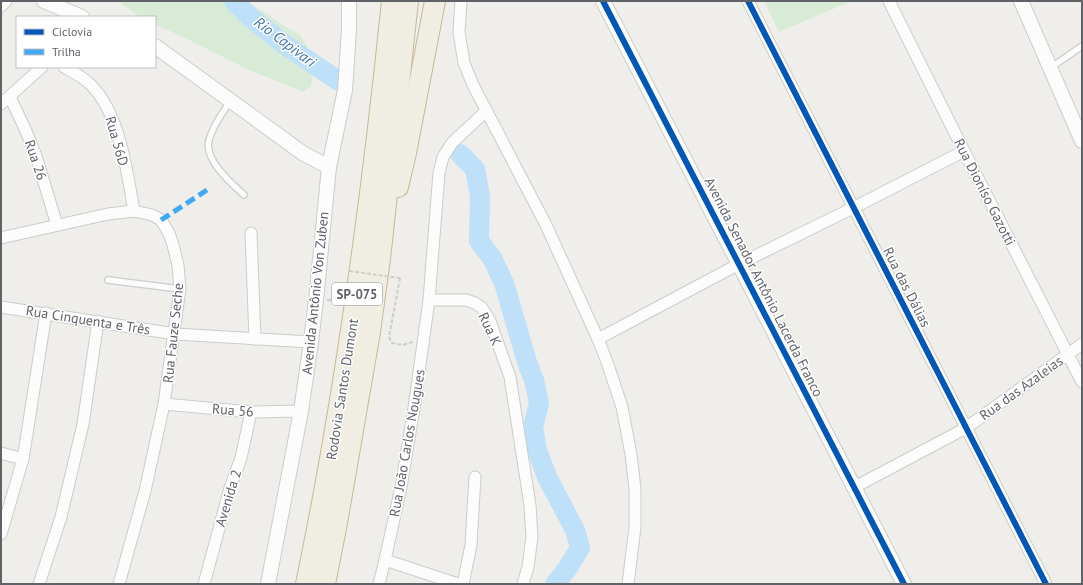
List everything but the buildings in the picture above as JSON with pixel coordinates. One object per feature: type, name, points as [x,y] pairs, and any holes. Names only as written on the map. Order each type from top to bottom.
[{"type":"highway","points":[[382,1],[384,79]]},
{"type":"highway","name":"Rodovia Santos Dumont","points":[[306,584],[322,506],[362,259],[392,1]]},
{"type":"highway","name":"Rodovia Santos Dumont","points":[[325,584],[370,332],[380,259],[408,1]]},
{"type":"highway","points":[[380,259],[406,153],[435,1]]},
{"type":"street","points":[[1,6],[6,1]]},
{"type":"street","points":[[44,1],[80,16]]},
{"type":"street","name":"Avenida Antônio Von Zuben","points":[[268,584],[301,411],[311,342],[329,167],[345,90],[349,30],[349,1]]},
{"type":"street","points":[[461,1],[459,32],[464,63],[486,111],[546,225],[598,339],[622,407],[631,454],[635,489],[635,527],[628,584]]},
{"type":"street","name":"Avenida Senador Antônio Lacerda Franco","points":[[604,1],[853,488],[904,584]]},
{"type":"street","name":"Rua das Dálias","points":[[748,1],[1046,584]]},
{"type":"street","name":"Rua Dioníso Gazotti","points":[[889,1],[1082,382]]},
{"type":"street","points":[[1021,1],[1082,141]]},
{"type":"street","points":[[1031,1],[1056,64],[1082,121]]},
{"type":"street","points":[[156,47],[304,154],[329,167]]},
{"type":"street","points":[[5,101],[41,68]]},
{"type":"street","name":"Rua 56D","points":[[66,68],[92,85],[105,103],[117,130],[134,211]]},
{"type":"street","name":"Rua 26","points":[[5,101],[26,131],[36,156],[57,225]]},
{"type":"street","points":[[429,300],[439,173],[443,157],[452,143],[486,111]]},
{"type":"street","points":[[598,339],[739,264],[964,151]]},
{"type":"street","name":"Rua Fauze Seche","points":[[1,238],[108,214],[134,211],[152,215],[161,220],[174,245],[178,265],[180,289],[175,334],[164,404],[145,491],[119,584]]},
{"type":"street","points":[[251,233],[256,339]]},
{"type":"street","name":"Rua João Carlos Nougues","points":[[379,584],[401,487],[429,300]]},
{"type":"street","name":"Rua K","points":[[429,300],[466,300],[475,303],[482,308],[490,321],[510,377],[530,505],[532,538],[528,567],[523,584]]},
{"type":"street","name":"Rua Cinquenta e Três","points":[[1,307],[175,334],[311,342]]},
{"type":"street","points":[[1,534],[23,459],[46,313]]},
{"type":"street","points":[[39,584],[60,517],[83,424],[98,321]]},
{"type":"street","name":"Rua das Azaleias","points":[[853,488],[966,428],[1082,344]]},
{"type":"street","name":"Rua 56","points":[[164,404],[252,412],[301,411]]},
{"type":"street","name":"Avenida 2","points":[[204,584],[230,488],[241,458],[252,412]]},
{"type":"street","points":[[1,453],[23,459]]},
{"type":"street","points":[[463,584],[471,545],[474,477]]},
{"type":"street","points":[[385,560],[458,584]]},
{"type":"lane","points":[[1056,64],[1082,46]]},
{"type":"lane","points":[[231,100],[214,128],[209,141],[209,148],[211,156],[224,177],[244,195]]},
{"type":"lane","points":[[108,280],[180,289]]},
{"type":"path","points":[[348,271],[400,278],[389,337],[392,343],[402,345],[424,339]]},
{"type":"path","points":[[316,300],[343,301]]},
{"type":"green space","points":[[118,1],[248,1],[253,6],[300,35],[310,52],[313,69],[311,86],[304,92],[247,69],[177,34],[156,25],[156,16],[139,16]]},
{"type":"green space","points":[[764,1],[852,1],[779,32]]},
{"type":"waterway","name":"Rio Capivari","points":[[234,1],[250,17],[281,42],[337,80]]},
{"type":"waterway","points":[[460,154],[475,169],[480,196],[479,241],[492,258],[504,283],[527,362],[534,380],[539,403],[533,427],[537,450],[547,477],[575,530],[580,548],[567,569],[555,584]]},
{"type":"marked path","points":[[161,220],[207,190]]},
{"type":"cycle path","points":[[603,1],[904,584]]},
{"type":"cycle path","points":[[748,1],[1046,584]]}]
